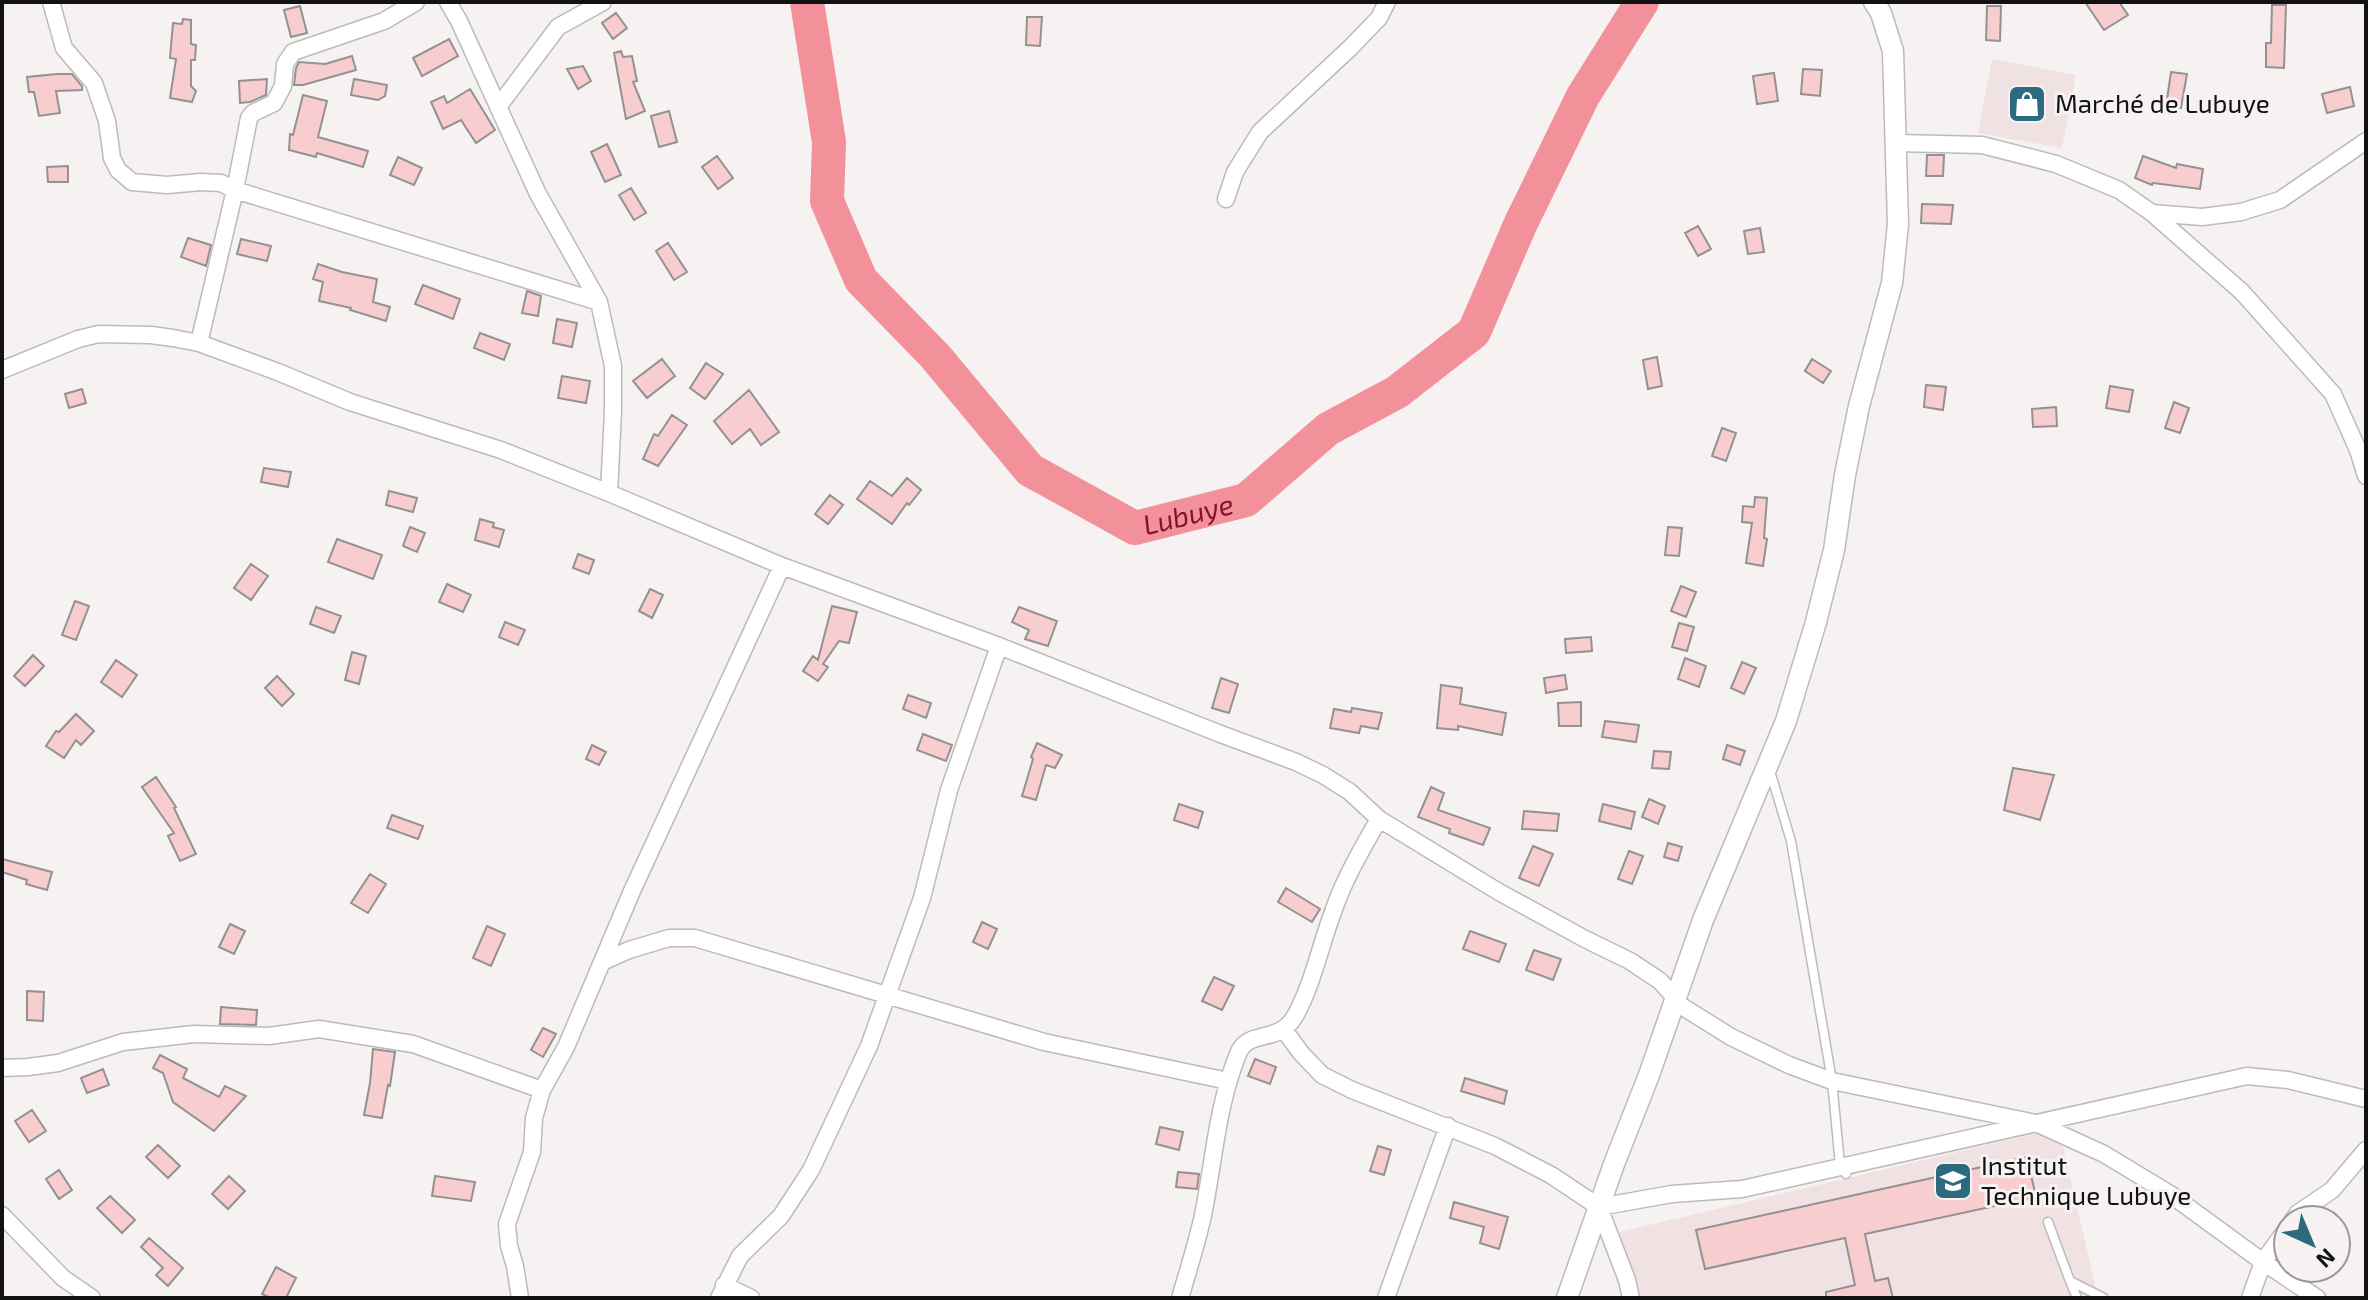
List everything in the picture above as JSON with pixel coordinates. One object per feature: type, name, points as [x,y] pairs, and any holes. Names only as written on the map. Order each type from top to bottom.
[{"type":"street","points":[[51,2],[64,48],[94,83],[107,121],[112,158],[118,170],[132,182],[167,185],[221,183],[235,190],[599,302]]},
{"type":"street","points":[[199,343],[249,118],[274,103],[283,86],[285,64],[293,52],[384,21],[416,2]]},
{"type":"street","points":[[448,2],[538,194],[599,302],[613,366],[609,493]]},
{"type":"street","points":[[498,107],[558,27],[603,2]]},
{"type":"street","points":[[1226,199],[1235,172],[1260,132],[1350,48],[1379,18],[1387,2]]},
{"type":"street","points":[[1567,1298],[1703,920],[1786,721],[1834,550],[1859,406],[1892,283],[1898,224],[1893,51],[1881,13],[1874,2]]},
{"type":"street","points":[[2152,213],[2202,217],[2241,212],[2280,200],[2366,141]]},
{"type":"street","points":[[1897,143],[1982,145],[2056,164],[2119,190],[2152,213],[2242,292],[2333,394],[2366,476]]},
{"type":"street","points":[[2,370],[78,339],[99,334],[151,335],[199,343],[350,402],[501,450],[782,566],[999,646],[1296,762],[1350,792],[1379,819],[1499,892],[1630,961],[1660,981],[1675,1002],[1731,1037],[1789,1065],[1832,1081],[2036,1123],[2104,1154],[2170,1194],[2317,1298]]},
{"type":"street","points":[[520,1298],[507,1224],[532,1152],[534,1118],[542,1090],[566,1047],[632,891],[782,566]]},
{"type":"street","points":[[751,1298],[722,1292],[740,1256],[781,1216],[811,1170],[869,1046],[922,898],[962,747],[999,646]]},
{"type":"street","points":[[1180,1298],[1203,1215],[1218,1119],[1240,1049],[1256,1036],[1271,1036],[1284,1030],[1295,1016],[1338,898],[1379,819]]},
{"type":"street","points":[[602,962],[669,938],[695,938],[1044,1042],[1228,1081]]},
{"type":"street","points":[[2,1068],[58,1063],[123,1042],[194,1034],[269,1036],[319,1029],[413,1044],[542,1090]]},
{"type":"street","points":[[1284,1030],[1322,1075],[1352,1090],[1495,1146],[1551,1175],[1599,1207],[1631,1298]]},
{"type":"street","points":[[1599,1207],[1672,1194],[1742,1189],[1843,1170],[2247,1076],[2288,1080],[2366,1099]]},
{"type":"street","points":[[1386,1298],[1448,1126]]},
{"type":"street","points":[[2311,1204],[2332,1190],[2366,1150]]},
{"type":"street","points":[[2,1215],[63,1278],[92,1298]]},
{"type":"street","points":[[2250,1298],[2263,1262],[2272,1249]]},
{"type":"lane","points":[[1769,767],[1791,841],[1832,1081],[1843,1170]]},
{"type":"lane","points":[[2048,1222],[2077,1298]]},
{"type":"lane","points":[[2070,1281],[2104,1298]]},
{"type":"shaded area","name":"Marché de Lubuye","points":[[1992,59],[2076,75],[2062,148],[1978,133]]},
{"type":"shaded area","name":"Institut Technique Lubuye","points":[[2059,1128],[2098,1298],[1625,1298],[1611,1234]]},
{"type":"building","points":[[2085,2],[2119,2],[2128,15],[2104,30]]},
{"type":"building","points":[[2272,5],[2286,5],[2284,68],[2266,67],[2266,43],[2271,43]]},
{"type":"building","points":[[300,6],[307,33],[291,37],[284,10]]},
{"type":"building","points":[[1987,6],[2001,6],[2000,41],[1986,40]]},
{"type":"building","points":[[616,13],[627,28],[613,39],[602,23]]},
{"type":"building","points":[[1027,17],[1042,17],[1040,46],[1026,45]]},
{"type":"building","points":[[183,19],[191,20],[191,44],[196,45],[195,60],[191,60],[191,86],[196,91],[192,102],[170,98],[176,59],[170,58],[173,23],[182,24]]},
{"type":"building","points":[[449,39],[458,56],[422,76],[413,58]]},
{"type":"building","points":[[621,51],[623,57],[632,56],[637,81],[633,82],[645,111],[626,119],[614,53]]},
{"type":"building","points":[[352,56],[356,70],[294,85],[299,62],[325,64]]},
{"type":"building","points":[[583,66],[591,81],[578,89],[567,69]]},
{"type":"building","points":[[1803,69],[1822,70],[1820,96],[1801,94]]},
{"type":"building","points":[[2171,72],[2187,74],[2181,108],[2166,106]]},
{"type":"building","points":[[1774,73],[1778,101],[1757,104],[1753,76]]},
{"type":"building","points":[[72,74],[82,90],[56,91],[60,113],[39,116],[34,92],[29,92],[27,77]]},
{"type":"building","points":[[267,79],[266,95],[240,103],[239,81]]},
{"type":"building","points":[[354,79],[387,85],[385,96],[378,100],[351,95]]},
{"type":"building","points":[[2350,87],[2354,106],[2327,113],[2322,94]]},
{"type":"building","points":[[470,89],[495,130],[476,143],[461,120],[443,129],[431,102],[444,96],[447,103]]},
{"type":"building","points":[[303,95],[327,101],[318,137],[368,151],[363,167],[317,153],[316,157],[289,150],[290,134],[293,135]]},
{"type":"building","points":[[669,111],[677,142],[659,147],[651,116]]},
{"type":"building","points":[[607,144],[621,175],[605,182],[591,152]]},
{"type":"building","points":[[1927,155],[1944,155],[1943,176],[1926,176]]},
{"type":"building","points":[[717,156],[733,178],[718,189],[702,167]]},
{"type":"building","points":[[2143,156],[2176,168],[2177,164],[2203,169],[2200,189],[2152,185],[2135,178]]},
{"type":"building","points":[[398,157],[422,168],[414,185],[390,175]]},
{"type":"building","points":[[68,166],[68,182],[48,182],[47,167]]},
{"type":"building","points":[[631,188],[646,213],[634,220],[619,195]]},
{"type":"building","points":[[1922,204],[1953,205],[1951,224],[1921,223]]},
{"type":"building","points":[[1698,226],[1711,249],[1698,256],[1685,233]]},
{"type":"building","points":[[1760,228],[1764,252],[1748,254],[1744,231]]},
{"type":"building","points":[[188,238],[211,245],[206,266],[181,257]]},
{"type":"building","points":[[241,239],[271,246],[267,261],[237,254]]},
{"type":"building","points":[[668,243],[687,272],[674,280],[656,251]]},
{"type":"building","points":[[318,264],[377,279],[373,302],[390,307],[386,321],[351,308],[319,301],[323,282],[313,279]]},
{"type":"building","points":[[423,285],[460,299],[453,319],[415,304]]},
{"type":"building","points":[[527,291],[541,296],[538,316],[522,313]]},
{"type":"building","points":[[557,319],[577,323],[572,347],[553,343]]},
{"type":"building","points":[[480,333],[510,344],[504,360],[474,348]]},
{"type":"building","points":[[1657,357],[1662,386],[1648,389],[1643,360]]},
{"type":"building","points":[[662,359],[675,376],[647,398],[633,381]]},
{"type":"building","points":[[1812,359],[1831,371],[1823,383],[1805,371]]},
{"type":"building","points":[[706,363],[723,374],[705,399],[690,388]]},
{"type":"building","points":[[562,376],[590,381],[586,403],[558,398]]},
{"type":"building","points":[[1926,385],[1946,387],[1943,410],[1924,407]]},
{"type":"building","points":[[2110,386],[2133,390],[2129,412],[2106,408]]},
{"type":"building","points":[[82,389],[86,403],[69,408],[65,394]]},
{"type":"building","points":[[749,390],[779,432],[761,445],[750,429],[732,444],[714,421]]},
{"type":"building","points":[[2174,402],[2189,408],[2180,433],[2165,428]]},
{"type":"building","points":[[2056,407],[2057,426],[2033,427],[2032,409]]},
{"type":"building","points":[[672,415],[687,425],[658,466],[643,459],[654,434],[658,436]]},
{"type":"building","points":[[1722,428],[1736,433],[1726,461],[1712,456]]},
{"type":"building","points":[[264,468],[291,472],[288,487],[261,482]]},
{"type":"building","points":[[907,478],[921,490],[892,524],[857,499],[870,481],[892,496]]},
{"type":"building","points":[[389,491],[417,498],[413,512],[386,505]]},
{"type":"building","points":[[830,495],[843,505],[828,524],[815,514]]},
{"type":"building","points":[[1755,497],[1767,498],[1764,538],[1767,539],[1763,566],[1746,563],[1752,523],[1742,522],[1743,506],[1754,507]]},
{"type":"building","points":[[480,519],[504,530],[499,547],[475,540]]},
{"type":"building","points":[[410,527],[425,533],[417,552],[403,546]]},
{"type":"building","points":[[1668,527],[1682,528],[1679,556],[1665,555]]},
{"type":"building","points":[[337,539],[382,555],[373,579],[328,562]]},
{"type":"building","points":[[578,554],[594,560],[589,574],[573,568]]},
{"type":"building","points":[[251,564],[268,576],[251,600],[234,588]]},
{"type":"building","points":[[447,584],[471,595],[463,612],[439,602]]},
{"type":"building","points":[[1681,586],[1696,592],[1686,617],[1671,611]]},
{"type":"building","points":[[650,589],[663,595],[652,618],[639,611]]},
{"type":"building","points":[[75,601],[89,606],[76,640],[62,635]]},
{"type":"building","points":[[832,606],[857,612],[849,643],[839,641],[823,664],[828,667],[818,681],[803,671],[813,656],[818,660]]},
{"type":"building","points":[[316,607],[341,616],[334,633],[310,624]]},
{"type":"building","points":[[1019,607],[1057,621],[1048,646],[1025,639],[1029,630],[1012,622]]},
{"type":"building","points":[[505,622],[525,630],[518,645],[499,637]]},
{"type":"building","points":[[1679,623],[1694,627],[1687,651],[1672,647]]},
{"type":"building","points":[[1591,637],[1592,651],[1566,653],[1565,639]]},
{"type":"building","points":[[352,652],[366,656],[359,684],[345,680]]},
{"type":"building","points":[[33,655],[44,666],[25,686],[14,676]]},
{"type":"building","points":[[1685,658],[1706,666],[1699,687],[1678,679]]},
{"type":"building","points":[[116,660],[137,675],[122,697],[101,682]]},
{"type":"building","points":[[1742,662],[1756,668],[1744,694],[1731,688]]},
{"type":"building","points":[[1565,675],[1567,689],[1546,693],[1544,678]]},
{"type":"building","points":[[277,676],[294,694],[282,706],[265,688]]},
{"type":"building","points":[[1221,678],[1238,684],[1229,713],[1212,708]]},
{"type":"building","points":[[1441,685],[1462,688],[1460,704],[1506,713],[1502,735],[1458,726],[1458,730],[1437,728]]},
{"type":"building","points":[[908,695],[931,703],[926,718],[903,709]]},
{"type":"building","points":[[1581,702],[1581,726],[1559,726],[1558,703]]},
{"type":"building","points":[[1352,708],[1382,713],[1378,729],[1361,726],[1359,733],[1330,728],[1334,709],[1351,712]]},
{"type":"building","points":[[76,714],[94,731],[81,745],[76,740],[64,758],[46,746],[56,731],[59,732]]},
{"type":"building","points":[[1605,721],[1639,725],[1636,742],[1602,737]]},
{"type":"building","points":[[923,734],[952,745],[946,761],[917,750]]},
{"type":"building","points":[[1037,743],[1062,755],[1055,768],[1046,765],[1036,800],[1022,796]]},
{"type":"building","points":[[592,745],[606,752],[599,765],[586,759]]},
{"type":"building","points":[[1727,745],[1745,751],[1740,765],[1723,759]]},
{"type":"building","points":[[1654,751],[1671,752],[1669,769],[1652,768]]},
{"type":"building","points":[[2013,768],[2054,775],[2040,820],[2004,810]]},
{"type":"building","points":[[156,777],[176,807],[196,854],[180,861],[168,836],[174,833],[142,787]]},
{"type":"building","points":[[1431,787],[1444,793],[1438,810],[1490,828],[1483,845],[1449,833],[1450,829],[1418,817]]},
{"type":"building","points":[[1649,799],[1665,806],[1658,824],[1642,817]]},
{"type":"building","points":[[1179,804],[1203,812],[1198,828],[1174,820]]},
{"type":"building","points":[[1603,804],[1635,812],[1631,829],[1599,821]]},
{"type":"building","points":[[1524,811],[1559,814],[1557,831],[1522,829]]},
{"type":"building","points":[[392,815],[423,826],[418,839],[387,828]]},
{"type":"building","points":[[1668,843],[1682,847],[1678,861],[1664,857]]},
{"type":"building","points":[[1533,846],[1553,854],[1539,886],[1519,878]]},
{"type":"building","points":[[1629,851],[1643,856],[1632,884],[1618,879]]},
{"type":"building","points":[[2,859],[52,872],[47,890],[2,872]]},
{"type":"building","points":[[370,874],[386,884],[368,913],[351,903]]},
{"type":"building","points":[[1286,888],[1320,909],[1312,922],[1278,902]]},
{"type":"building","points":[[982,922],[997,929],[988,949],[973,942]]},
{"type":"building","points":[[230,924],[245,931],[234,954],[219,947]]},
{"type":"building","points":[[487,926],[505,934],[491,966],[473,958]]},
{"type":"building","points":[[1470,931],[1506,944],[1499,962],[1463,949]]},
{"type":"building","points":[[1534,950],[1561,959],[1553,980],[1526,970]]},
{"type":"building","points":[[1214,977],[1234,986],[1222,1010],[1202,1001]]},
{"type":"building","points":[[27,991],[44,992],[43,1021],[27,1020]]},
{"type":"building","points":[[221,1007],[257,1010],[256,1025],[220,1024]]},
{"type":"building","points":[[543,1028],[556,1034],[543,1057],[531,1050]]},
{"type":"building","points":[[373,1049],[395,1052],[382,1118],[364,1115]]},
{"type":"building","points":[[160,1055],[187,1069],[183,1078],[219,1097],[225,1086],[246,1096],[214,1131],[173,1102],[163,1073],[153,1068]]},
{"type":"building","points":[[1255,1059],[1276,1067],[1270,1084],[1248,1076]]},
{"type":"building","points":[[103,1069],[109,1085],[87,1093],[81,1078]]},
{"type":"building","points":[[1465,1078],[1507,1091],[1504,1104],[1461,1091]]},
{"type":"building","points":[[32,1110],[46,1131],[29,1142],[15,1121]]},
{"type":"building","points":[[1160,1127],[1183,1132],[1179,1150],[1156,1144]]},
{"type":"building","points":[[158,1145],[180,1166],[168,1178],[146,1157]]},
{"type":"building","points":[[1378,1146],[1391,1150],[1384,1175],[1370,1171]]},
{"type":"building","points":[[2027,1157],[2036,1197],[1865,1234],[1875,1281],[1888,1278],[1893,1298],[1826,1298],[1826,1292],[1855,1285],[1845,1238],[1705,1269],[1696,1230]]},
{"type":"building","points":[[59,1170],[72,1190],[59,1199],[46,1179]]},
{"type":"building","points":[[1178,1172],[1199,1174],[1197,1189],[1176,1187]]},
{"type":"building","points":[[229,1176],[245,1191],[228,1209],[212,1194]]},
{"type":"building","points":[[435,1176],[475,1182],[471,1201],[432,1196]]},
{"type":"building","points":[[110,1196],[135,1220],[122,1233],[97,1208]]},
{"type":"building","points":[[1454,1202],[1508,1217],[1499,1249],[1480,1243],[1484,1227],[1450,1218]]},
{"type":"building","points":[[149,1238],[183,1268],[168,1286],[156,1275],[163,1268],[141,1247]]},
{"type":"building","points":[[276,1267],[296,1278],[286,1298],[271,1298],[262,1294]]},
{"type":"waterway","name":"Lubuye","points":[[807,2],[829,142],[827,201],[861,280],[935,356],[1030,470],[1135,528],[1246,500],[1328,429],[1397,392],[1474,332],[1520,225],[1583,96],[1642,2]]},
{"type":"place","name":"Marché de Lubuye","points":[[2027,104]]},
{"type":"place","name":"Institut Technique Lubuye","points":[[1953,1181]]}]
